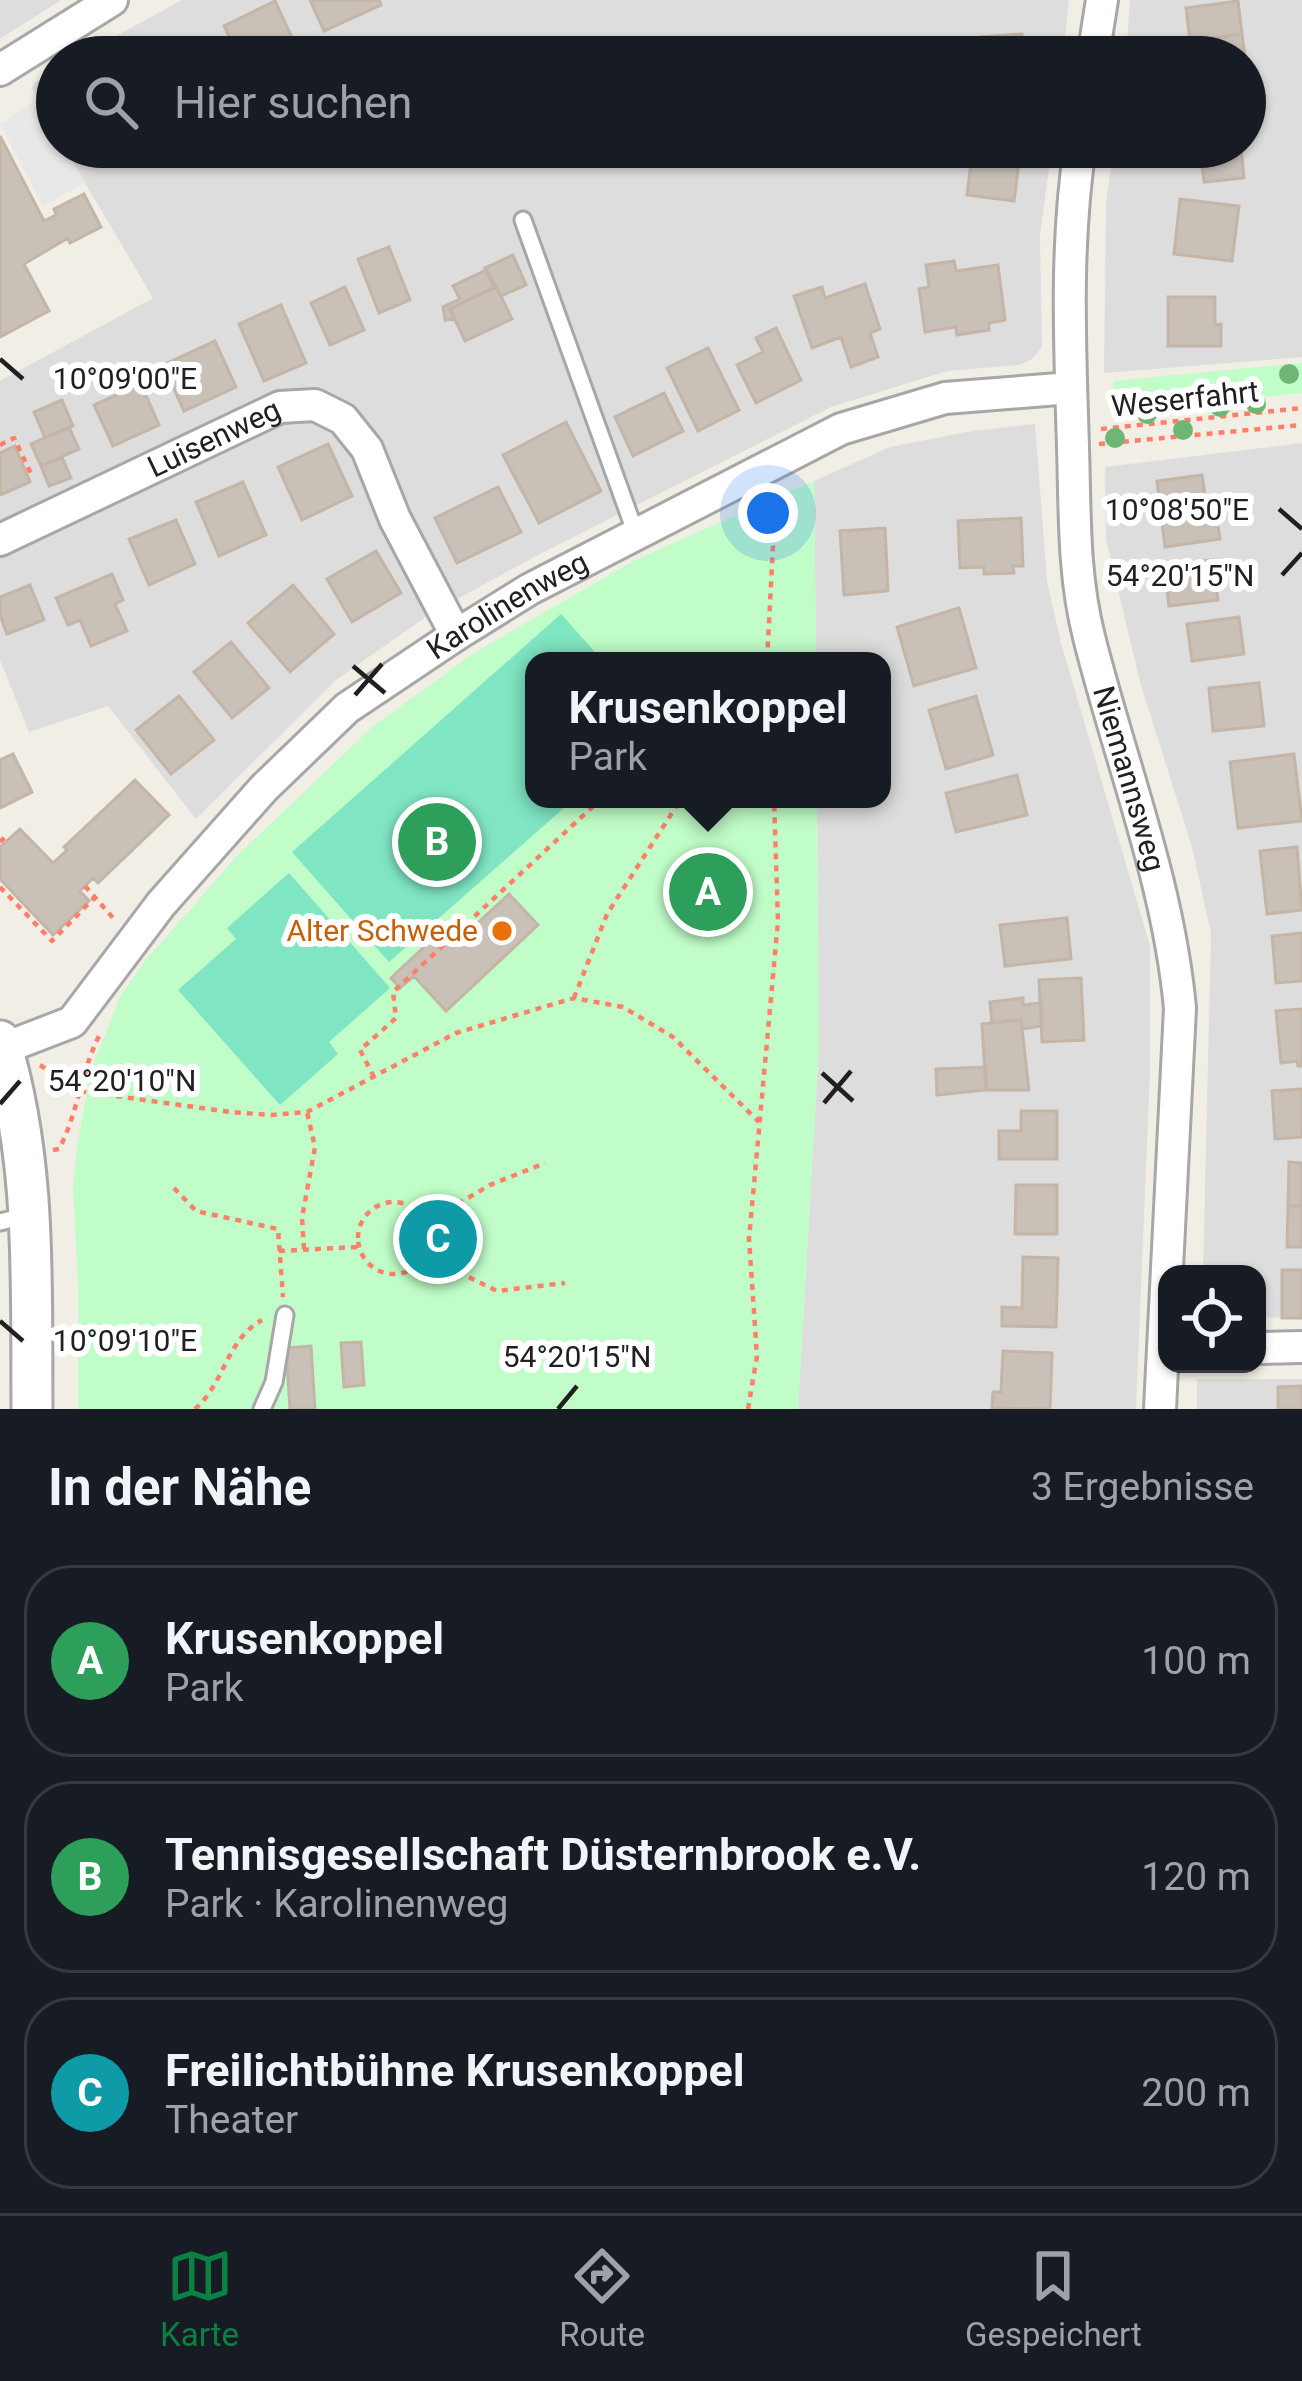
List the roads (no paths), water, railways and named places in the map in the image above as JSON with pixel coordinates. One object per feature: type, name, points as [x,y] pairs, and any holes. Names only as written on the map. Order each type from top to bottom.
[{"type":"street","points":[[53,36],[110,0]]},
{"type":"street","points":[[1097,36],[1102,0]]},
{"type":"street","points":[[0,70],[36,47]]},
{"type":"street","name":"Niemannsweg","points":[[1077,168],[1071,206],[1075,568],[1089,638],[1161,886],[1174,950],[1180,1008],[1168,1265]]},
{"type":"street","name":"Karolinenweg","points":[[8,1044],[72,1022],[161,904],[264,788],[347,708],[455,635],[530,589],[841,430],[945,398],[1071,388]]},
{"type":"street","name":"Luisenweg","points":[[0,540],[280,407],[315,405],[343,418],[367,449],[395,519],[455,635]]},
{"type":"street","points":[[8,1044],[26,1158],[15,1218],[32,1409]]},
{"type":"street","points":[[1266,1348],[1302,1347]]},
{"type":"street","name":"Niemannsweg","points":[[1160,1409],[1162,1373]]},
{"type":"lane","points":[[523,220],[636,534]]},
{"type":"lane","points":[[262,1409],[274,1382],[284,1316]]},
{"type":"place","name":"Tennisgesellschaft Düsternbrook e.V.","points":[[437,842]]},
{"type":"place","name":"Krusenkoppel","points":[[708,892]]},
{"type":"place","name":"Alter Schwede","points":[[502,931]]},
{"type":"place","name":"Freilichtbühne Krusenkoppel","points":[[438,1239]]}]
